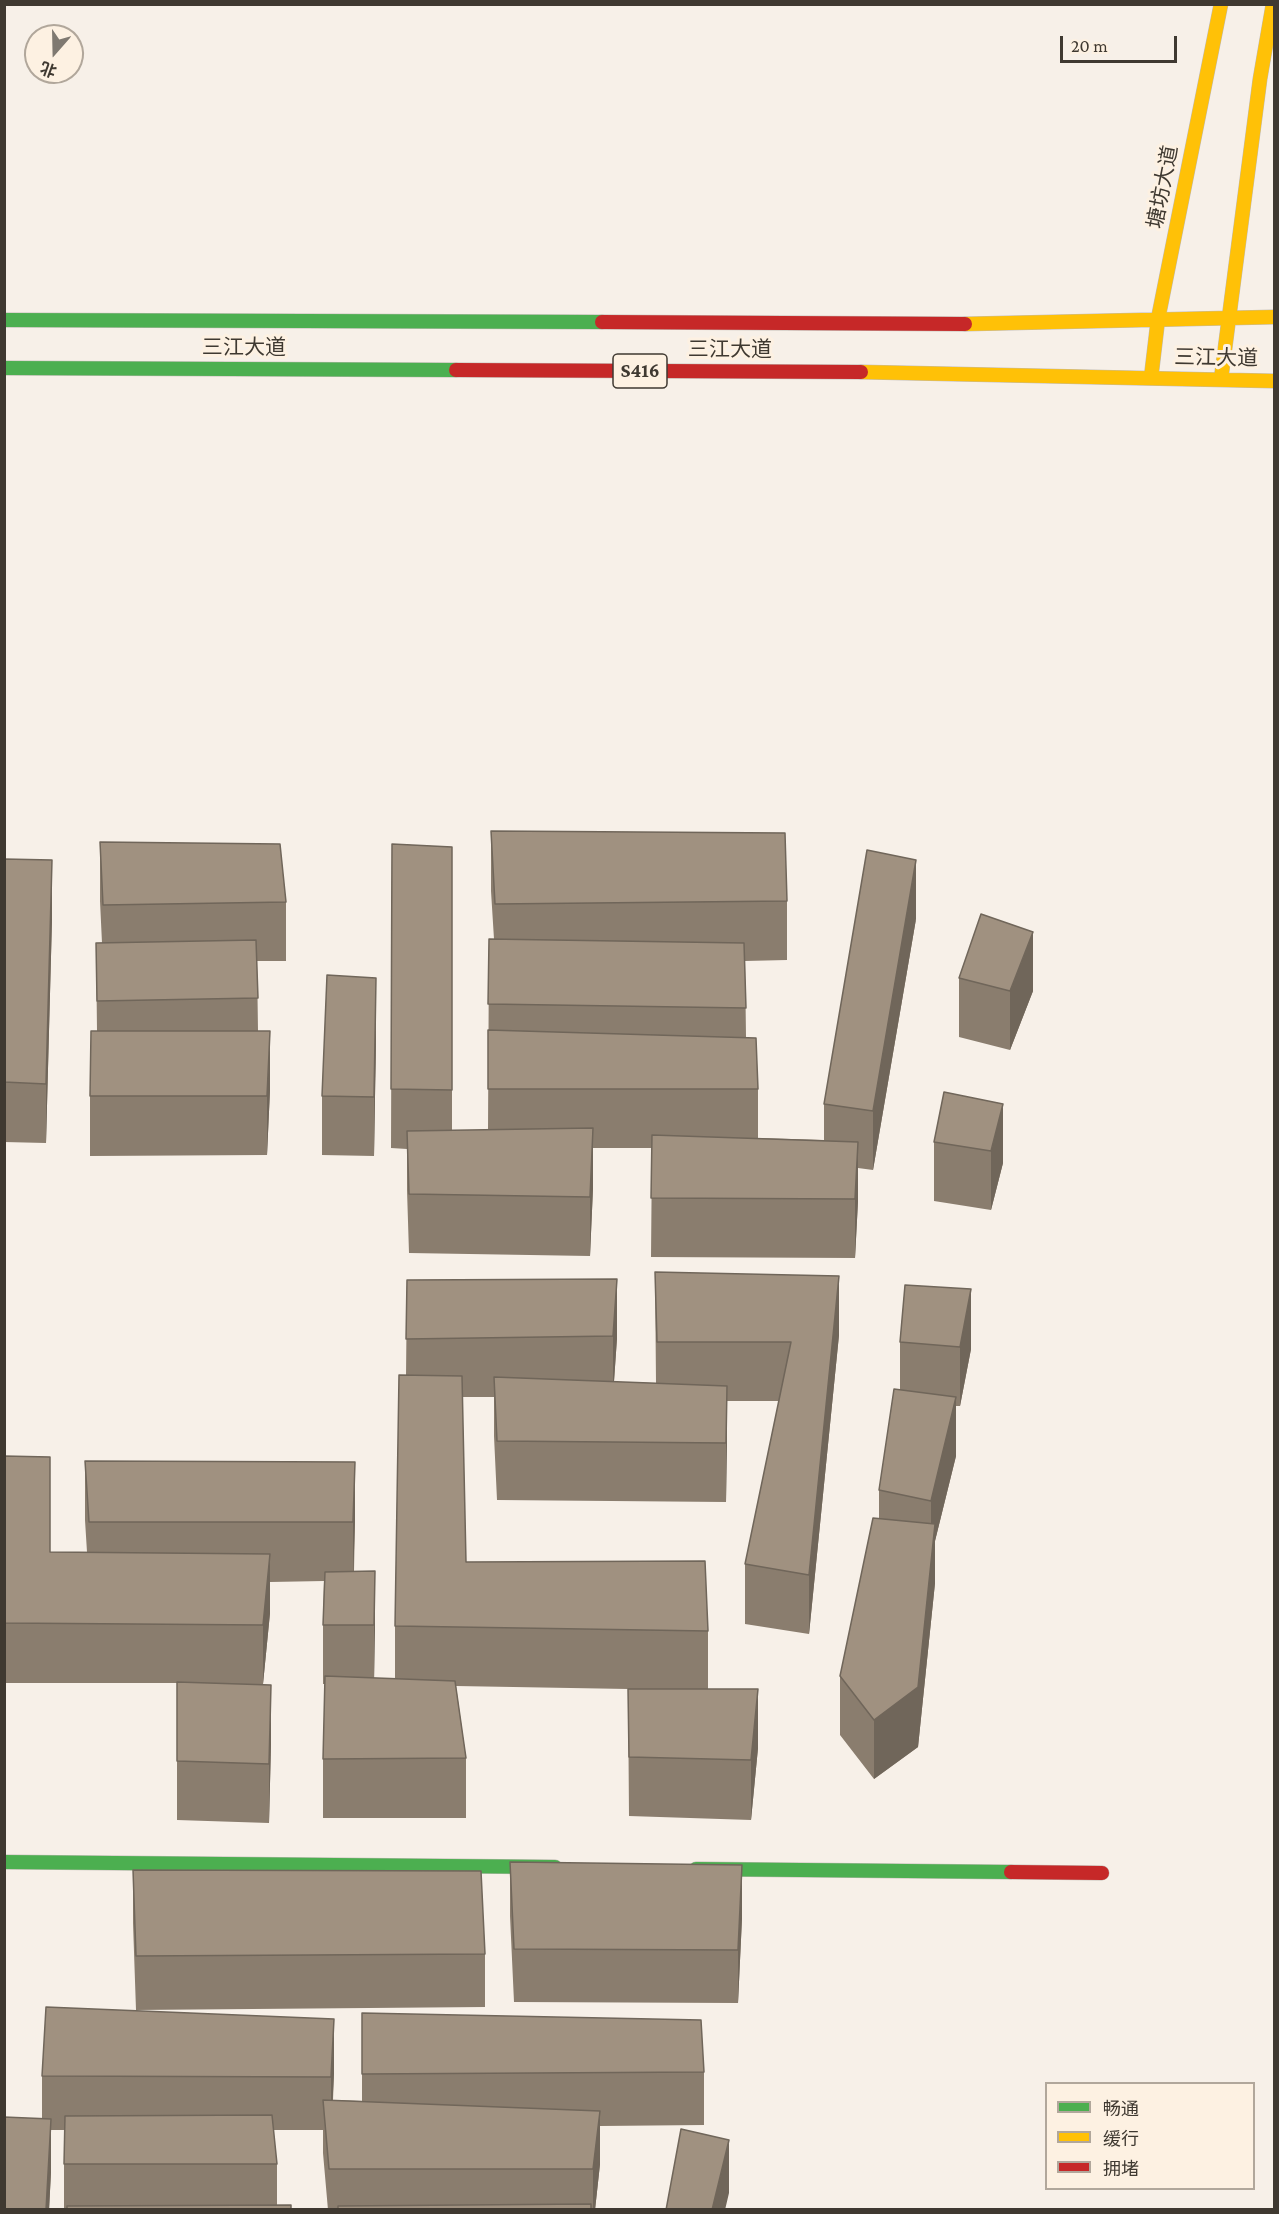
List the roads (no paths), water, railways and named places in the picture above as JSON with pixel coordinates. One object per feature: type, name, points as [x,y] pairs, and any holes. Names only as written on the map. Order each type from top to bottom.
[{"type":"main road","name":"塘坊大道","points":[[1151,378],[1158,319],[1221,4]]},
{"type":"main road","points":[[1221,379],[1260,79],[1274,4]]},
{"type":"main road","name":"三江大道","points":[[4,320],[966,324],[1275,317]]},
{"type":"main road","name":"三江大道","points":[[4,368],[885,372],[1275,381]]},
{"type":"main road","points":[[4,1862],[565,1867]]},
{"type":"main road","points":[[685,1868],[1102,1873]]}]
